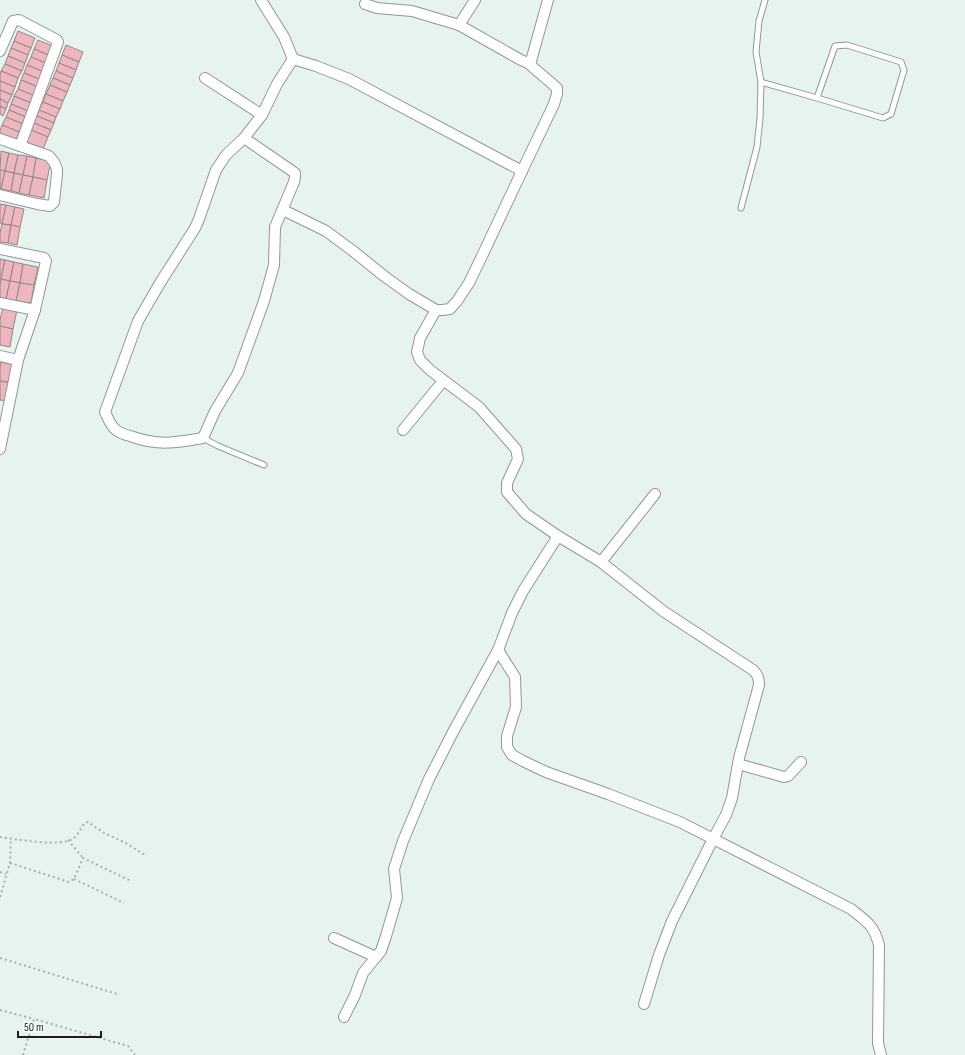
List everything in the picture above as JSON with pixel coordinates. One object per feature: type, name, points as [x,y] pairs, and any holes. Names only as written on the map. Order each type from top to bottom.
[{"type":"street","points":[[261,0],[284,37],[293,59]]},
{"type":"street","points":[[459,26],[475,0]]},
{"type":"street","points":[[528,63],[531,61],[548,0]]},
{"type":"street","points":[[283,210],[326,231],[409,294],[436,310],[450,309],[465,289],[482,256],[554,104],[557,88],[528,63],[459,26],[412,11],[382,8],[365,4]]},
{"type":"street","points":[[0,51],[13,20],[19,20],[57,40],[58,42],[20,146]]},
{"type":"street","points":[[244,138],[295,173],[295,177],[275,227],[274,265],[264,301],[238,373],[215,411],[203,438],[162,443],[143,440],[116,431],[109,422],[105,412],[138,321],[195,228],[216,170],[226,155],[244,138],[262,115],[277,84],[293,59]]},
{"type":"street","points":[[293,59],[349,78],[522,171]]},
{"type":"street","points":[[205,78],[262,115]]},
{"type":"street","points":[[0,140],[49,156],[57,169],[54,202],[50,206],[0,195]]},
{"type":"street","points":[[0,249],[46,259],[35,310],[18,360],[4,409],[0,450]]},
{"type":"street","points":[[0,303],[35,310]]},
{"type":"street","points":[[436,310],[420,338],[417,352],[420,360],[443,381],[479,407],[516,449],[518,459],[507,483],[507,492],[526,514],[558,536],[601,562],[663,611],[758,674],[759,685],[738,764],[732,798],[726,815],[672,921],[659,955],[644,1004]]},
{"type":"street","points":[[0,356],[18,360]]},
{"type":"street","points":[[403,430],[443,381]]},
{"type":"street","points":[[601,562],[655,494]]},
{"type":"street","points":[[344,1017],[355,995],[363,973],[381,951],[398,898],[394,869],[403,841],[429,779],[498,650],[512,613],[523,591],[558,536]]},
{"type":"street","points":[[498,650],[515,677],[516,707],[507,736],[507,747],[512,755],[523,762],[546,772],[680,822],[834,900],[868,922],[876,934],[879,944],[878,1043],[881,1055]]},
{"type":"street","points":[[738,764],[784,777],[788,776],[801,762]]},
{"type":"street","points":[[334,938],[376,957]]},
{"type":"lane","points":[[741,208],[757,147],[760,118],[761,82],[756,52],[759,21],[765,0]]},
{"type":"lane","points":[[761,82],[883,118],[891,114],[904,70],[901,62],[847,45],[835,46],[816,98]]},
{"type":"lane","points":[[203,438],[218,446],[264,464]]},
{"type":"path","points":[[0,837],[51,843],[74,838],[88,822],[104,833],[124,842],[145,855]]},
{"type":"path","points":[[0,897],[10,863],[11,838]]},
{"type":"path","points":[[68,840],[83,858],[131,881]]},
{"type":"path","points":[[10,863],[69,882],[74,879],[83,858]]},
{"type":"path","points":[[0,872],[6,874]]},
{"type":"path","points":[[74,879],[124,903]]},
{"type":"path","points":[[0,958],[117,994]]},
{"type":"path","points":[[0,1010],[128,1046],[135,1055]]},
{"type":"path","points":[[23,1055],[34,1019]]},
{"type":"building","points":[[18,31],[35,38],[31,48],[14,41]]},
{"type":"building","points":[[38,40],[55,47],[51,56],[34,49]]},
{"type":"building","points":[[14,41],[31,48],[28,55],[11,48]]},
{"type":"building","points":[[66,45],[83,52],[79,62],[62,55]]},
{"type":"building","points":[[11,48],[28,55],[25,63],[8,56]]},
{"type":"building","points":[[34,49],[51,56],[48,64],[31,57]]},
{"type":"building","points":[[62,55],[79,62],[76,70],[59,63]]},
{"type":"building","points":[[8,56],[25,63],[22,71],[5,64]]},
{"type":"building","points":[[31,57],[48,64],[44,72],[27,65]]},
{"type":"building","points":[[59,63],[76,70],[73,78],[56,71]]},
{"type":"building","points":[[5,64],[22,71],[18,78],[1,71]]},
{"type":"building","points":[[27,65],[44,72],[41,80],[24,73]]},
{"type":"building","points":[[1,71],[18,78],[15,87],[0,81]]},
{"type":"building","points":[[56,71],[73,78],[70,85],[53,78]]},
{"type":"building","points":[[24,73],[41,80],[38,87],[21,80]]},
{"type":"building","points":[[53,78],[70,85],[67,92],[50,85]]},
{"type":"building","points":[[21,80],[38,87],[35,96],[18,89]]},
{"type":"building","points":[[0,81],[15,87],[12,95],[0,90]]},
{"type":"building","points":[[50,85],[67,92],[63,101],[46,94]]},
{"type":"building","points":[[18,89],[35,96],[31,103],[14,96]]},
{"type":"building","points":[[0,90],[12,95],[8,103],[0,99]]},
{"type":"building","points":[[46,94],[63,101],[60,109],[43,102]]},
{"type":"building","points":[[14,96],[31,103],[28,111],[11,104]]},
{"type":"building","points":[[0,99],[8,103],[6,109],[0,106]]},
{"type":"building","points":[[43,102],[60,109],[56,117],[39,110]]},
{"type":"building","points":[[11,104],[28,111],[26,117],[9,110]]},
{"type":"building","points":[[0,106],[6,109],[3,116],[0,114]]},
{"type":"building","points":[[9,110],[26,117],[23,124],[6,117]]},
{"type":"building","points":[[39,110],[56,117],[54,123],[37,116]]},
{"type":"building","points":[[37,116],[54,123],[51,130],[34,123]]},
{"type":"building","points":[[6,117],[23,124],[19,132],[2,125]]},
{"type":"building","points":[[34,123],[51,130],[48,137],[31,130]]},
{"type":"building","points":[[2,125],[19,132],[15,144],[0,138]]},
{"type":"building","points":[[31,130],[48,137],[43,149],[26,142]]},
{"type":"building","points":[[1,151],[9,153],[5,171],[0,170]]},
{"type":"building","points":[[9,153],[18,155],[14,173],[5,171]]},
{"type":"building","points":[[18,155],[27,156],[23,175],[14,173]]},
{"type":"building","points":[[27,156],[36,158],[33,177],[23,175]]},
{"type":"building","points":[[36,158],[51,161],[47,180],[33,177]]},
{"type":"building","points":[[0,170],[5,171],[1,189],[0,189]]},
{"type":"building","points":[[5,171],[14,173],[11,191],[1,189]]},
{"type":"building","points":[[14,173],[23,175],[19,193],[11,191]]},
{"type":"building","points":[[23,175],[33,177],[29,195],[19,193]]},
{"type":"building","points":[[33,177],[47,180],[44,198],[29,195]]},
{"type":"building","points":[[0,204],[6,205],[2,224],[0,223]]},
{"type":"building","points":[[6,205],[15,207],[11,225],[2,224]]},
{"type":"building","points":[[15,207],[24,209],[20,227],[11,225]]},
{"type":"building","points":[[2,224],[11,225],[8,243],[0,242]]},
{"type":"building","points":[[11,225],[20,227],[17,245],[8,243]]},
{"type":"building","points":[[0,259],[5,260],[1,279],[0,279]]},
{"type":"building","points":[[5,260],[14,262],[10,281],[1,279]]},
{"type":"building","points":[[14,262],[23,264],[20,283],[10,281]]},
{"type":"building","points":[[23,264],[38,267],[34,285],[20,283]]},
{"type":"building","points":[[1,279],[10,281],[6,299],[0,297]]},
{"type":"building","points":[[10,281],[20,283],[16,301],[6,299]]},
{"type":"building","points":[[20,283],[34,285],[31,303],[16,301]]},
{"type":"building","points":[[3,307],[17,310],[13,329],[0,326]]},
{"type":"building","points":[[0,326],[13,329],[10,347],[0,345]]},
{"type":"building","points":[[1,362],[16,365],[12,383],[0,381]]},
{"type":"building","points":[[0,381],[12,383],[8,401],[0,400]]}]
